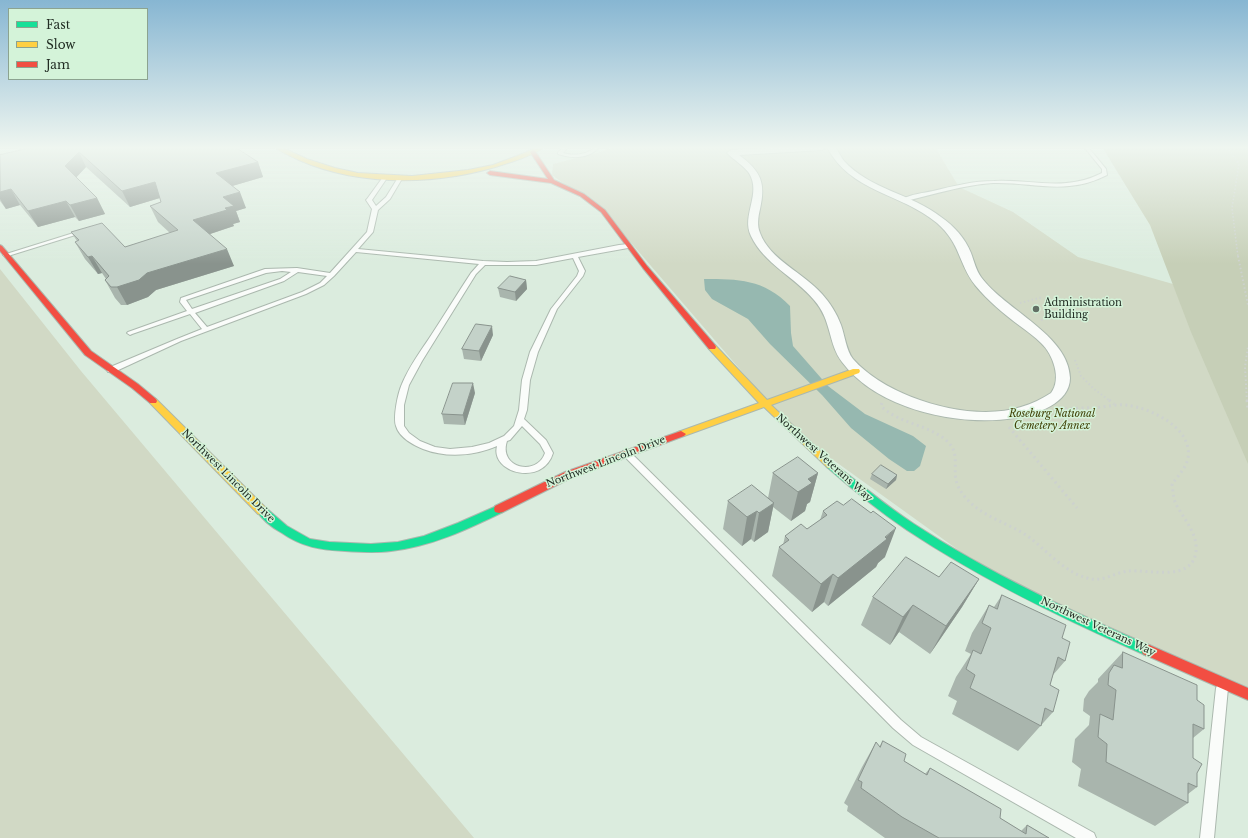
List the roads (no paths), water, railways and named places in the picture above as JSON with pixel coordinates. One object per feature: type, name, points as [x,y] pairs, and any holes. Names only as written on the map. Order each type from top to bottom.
[{"type":"street","name":"Northwest Veterans Way","points":[[561,186],[598,206],[608,216],[628,246],[727,364],[764,403],[828,464],[875,503],[909,527],[951,553],[1038,598],[1108,632],[1248,694]]},
{"type":"street","points":[[758,186],[760,191],[752,216],[753,225],[759,242],[777,263],[804,283],[820,299],[836,327],[846,360],[856,371],[890,393],[912,403],[947,412],[978,417],[1000,417],[1024,412],[1039,406],[1057,394],[1061,383],[1062,371],[1056,354],[1046,340],[994,299],[983,287],[974,276],[961,243],[953,233],[927,211],[878,186]]},
{"type":"street","name":"Northwest Lincoln Drive","points":[[0,247],[88,353],[135,386],[158,405],[202,451],[278,525],[308,542],[328,546],[361,548],[398,546],[439,535],[477,520],[568,474],[856,371]]},
{"type":"lane","points":[[375,208],[369,200],[379,186]]},
{"type":"lane","points":[[111,370],[152,351],[314,289],[332,275],[370,232],[375,208],[388,198],[395,186]]},
{"type":"lane","points":[[906,199],[958,186]]},
{"type":"lane","points":[[6,255],[92,229]]},
{"type":"lane","points":[[354,250],[482,263],[507,264],[536,263],[628,246]]},
{"type":"lane","points":[[482,263],[474,273],[418,361],[405,385],[400,405],[400,426],[406,435],[417,444],[434,450],[450,452],[472,450],[491,445],[503,440],[518,427],[526,380],[534,352],[554,309],[580,276],[582,271],[575,256]]},
{"type":"lane","points":[[206,330],[182,301],[190,296],[265,271],[280,269],[297,270],[332,275]]},
{"type":"lane","points":[[130,333],[282,280],[297,270]]},
{"type":"lane","points":[[503,440],[499,447],[499,453],[512,467],[522,471],[535,470],[544,464],[549,453],[543,442],[520,419]]},
{"type":"lane","points":[[626,453],[891,718],[917,741],[1089,838]]},
{"type":"lane","points":[[1207,838],[1222,682]]},
{"type":"water","points":[[704,279],[728,279],[750,282],[770,290],[780,297],[790,306],[793,346],[828,386],[865,414],[913,436],[926,446],[920,466],[914,471],[907,471],[889,459],[851,428],[822,395],[770,344],[748,319],[712,299],[705,290]]},
{"type":"place","name":"Administration Building","points":[[1036,309]]},
{"type":"park label","name":"Roseburg National Cemetery Annex","points":[[1052,420]]}]
